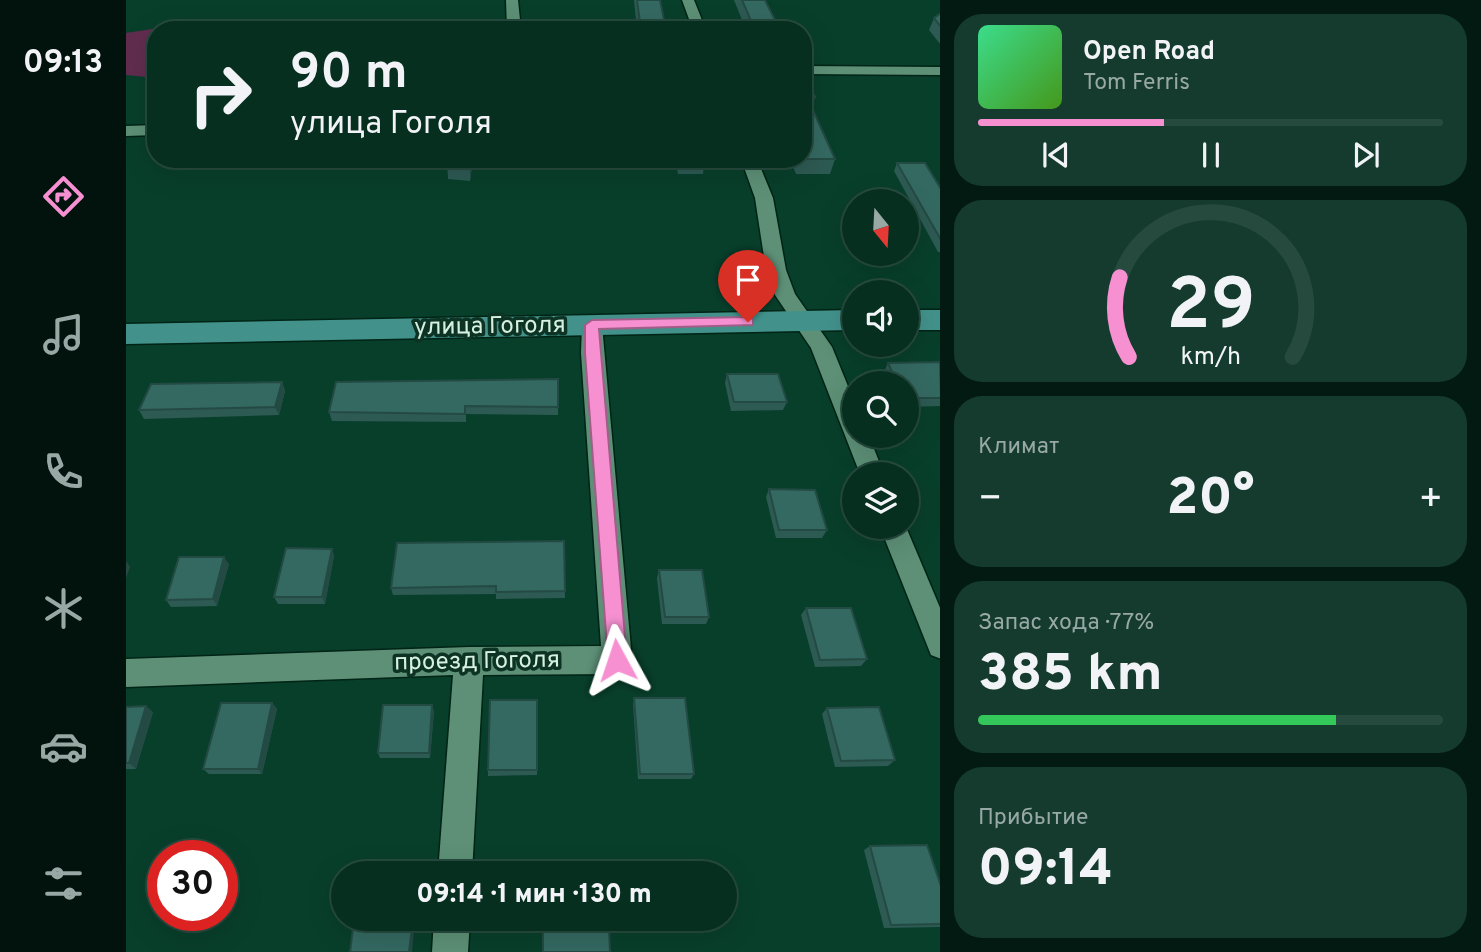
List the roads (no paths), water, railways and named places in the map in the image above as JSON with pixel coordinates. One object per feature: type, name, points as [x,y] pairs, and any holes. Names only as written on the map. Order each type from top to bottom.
[{"type":"street","points":[[512,0],[513,21]]},
{"type":"street","points":[[688,0],[696,21]]},
{"type":"street","points":[[812,70],[940,71]]},
{"type":"street","points":[[126,131],[147,130]]},
{"type":"street","points":[[752,168],[764,198],[776,270],[785,295],[800,321],[821,347],[842,399]]},
{"type":"street","name":"улица Гоголя","points":[[126,334],[842,320]]},
{"type":"street","points":[[919,320],[940,320]]},
{"type":"street","name":"проезд Гоголя","points":[[126,673],[469,661],[617,660],[592,325]]},
{"type":"street","points":[[898,539],[940,646]]},
{"type":"street","points":[[456,861],[469,661]]},
{"type":"street","points":[[450,952],[451,931]]}]
